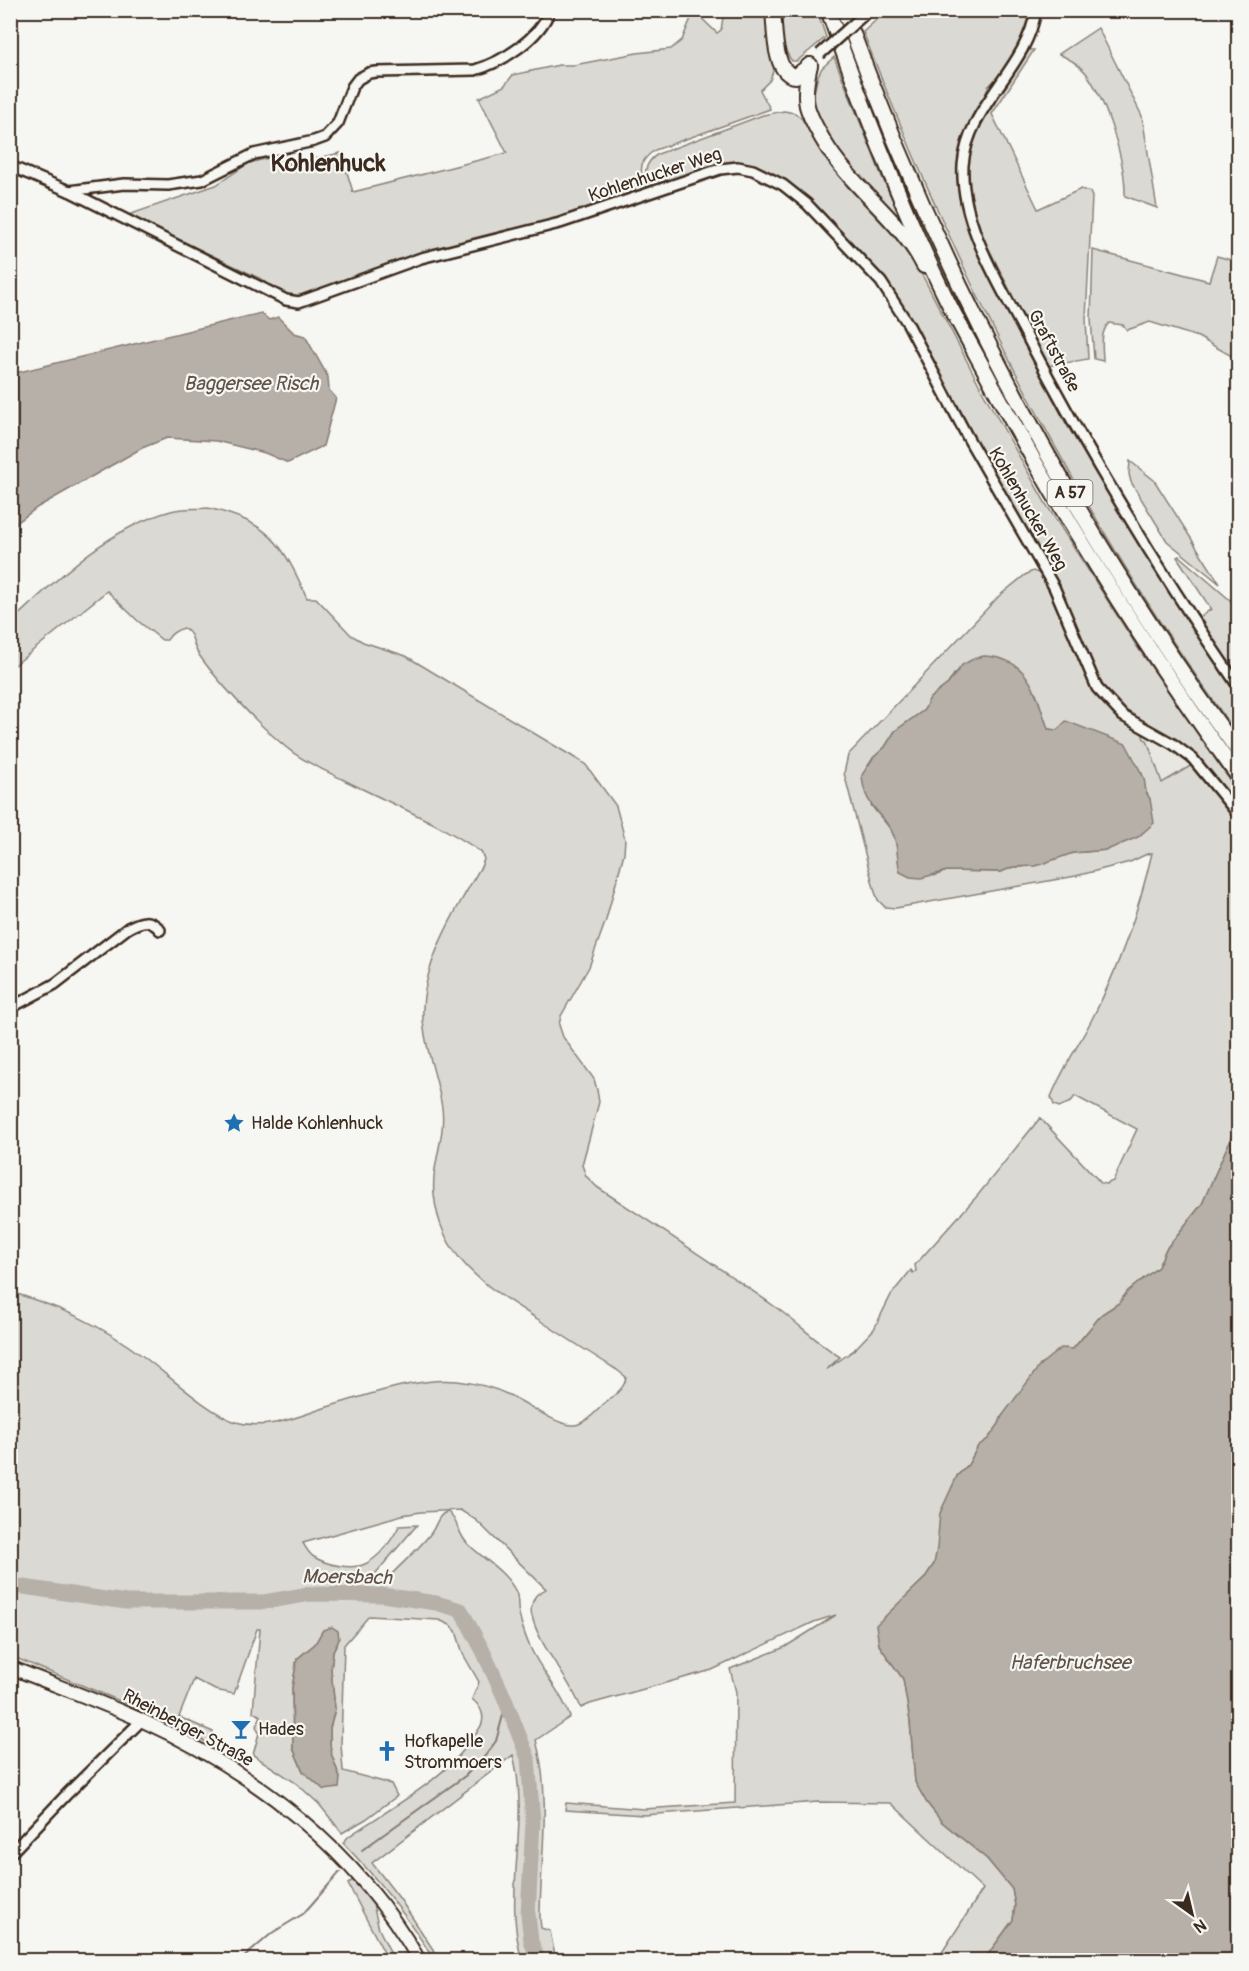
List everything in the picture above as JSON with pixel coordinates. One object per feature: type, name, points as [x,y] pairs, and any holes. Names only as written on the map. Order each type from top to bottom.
[{"type":"highway","points":[[773,10],[778,54],[784,70],[789,75],[796,76],[810,65]]},
{"type":"highway","name":"A 57","points":[[828,10],[879,145],[947,300],[1018,434],[1144,643],[1239,776]]},
{"type":"highway","name":"A 57","points":[[844,10],[893,139],[928,220],[990,348],[1042,446],[1157,635],[1239,752]]},
{"type":"highway","points":[[810,65],[807,82],[807,108],[818,131],[847,175],[911,244],[963,331]]},
{"type":"main road","name":"Rheinberger Straße","points":[[10,1667],[142,1720],[232,1769],[262,1789],[333,1848],[353,1869],[381,1904],[419,1960]]},
{"type":"street","name":"Kohlenhucker Weg","points":[[69,191],[124,184],[168,184],[202,180],[255,154],[325,137],[338,123],[352,87],[362,76],[376,72],[475,70],[487,66],[533,36],[550,10]]},
{"type":"street","points":[[810,65],[869,10]]},
{"type":"street","name":"Graftstraße","points":[[1036,10],[1032,27],[1021,51],[982,108],[970,134],[964,162],[963,181],[966,209],[1017,318],[1098,467],[1174,592],[1239,686]]},
{"type":"street","name":"Kohlenhucker Weg","points":[[10,166],[101,206],[286,300],[299,302],[316,298],[421,258],[560,223],[720,170],[738,167],[766,174],[801,198],[825,222],[871,270],[900,309],[968,438],[1054,587],[1097,688],[1113,708],[1123,716],[1189,754],[1239,814]]},
{"type":"street","points":[[101,206],[102,187]]},
{"type":"street","points":[[10,1008],[56,984],[137,923],[152,922],[160,930]]},
{"type":"street","points":[[10,1854],[142,1720]]},
{"type":"shaded area","points":[[694,11],[717,33],[721,30],[724,11],[767,11],[775,65],[770,80],[760,90],[770,109],[655,150],[648,155],[642,165],[642,193],[552,221],[420,254],[294,299],[259,278],[128,215],[216,185],[249,163],[288,153],[290,164],[341,153],[353,192],[507,153],[479,98],[504,86],[513,75],[559,65],[574,65],[671,49],[682,40]]},
{"type":"shaded area","points":[[778,11],[817,11],[826,37],[797,61],[792,61],[784,44]]},
{"type":"shaded area","points":[[886,11],[1031,11],[1017,48],[1003,71],[988,87],[962,140],[958,166],[958,192],[964,217],[975,244],[1065,422],[1157,574],[1238,695],[1238,735],[1126,569],[1075,483],[983,307],[940,217],[863,32]]},
{"type":"shaded area","points":[[1098,28],[1142,116],[1157,208],[1125,196],[1118,149],[1101,99],[1086,73],[1074,62],[1059,54]]},
{"type":"shaded area","points":[[1034,50],[992,114],[1038,209],[1081,189],[1090,192],[1092,197],[1086,318],[1088,359],[1048,366],[981,233],[971,205],[967,180],[974,138],[983,118],[1025,54]]},
{"type":"shaded area","points":[[834,57],[882,177],[911,239],[846,167],[815,114],[812,100],[818,76],[822,68]]},
{"type":"shaded area","points":[[784,111],[795,113],[802,119],[846,185],[893,235],[919,269],[983,392],[1046,504],[1136,645],[1238,792],[1238,808],[1188,748],[1123,711],[1099,684],[1071,613],[1057,586],[879,274],[852,243],[803,196],[767,172],[749,165],[649,190],[647,188],[646,169],[650,161],[658,154],[763,115]]},
{"type":"shaded area","points":[[1093,250],[1209,281],[1217,256],[1238,262],[1238,364],[1230,355],[1198,337],[1150,322],[1127,330],[1123,325],[1109,323],[1103,336],[1103,361],[1094,359],[1091,319]]},
{"type":"shaded area","points":[[1130,461],[1154,480],[1220,584],[1167,541],[1131,482]]},
{"type":"shaded area","points":[[208,508],[229,514],[260,528],[281,549],[290,562],[307,598],[316,598],[351,635],[363,642],[406,656],[580,761],[586,765],[616,806],[625,839],[624,853],[606,920],[589,967],[561,1016],[559,1025],[563,1037],[594,1079],[597,1090],[599,1102],[582,1165],[586,1176],[597,1187],[774,1306],[840,1357],[826,1370],[854,1350],[874,1329],[891,1295],[911,1270],[913,1273],[916,1271],[915,1265],[978,1195],[1040,1118],[1101,1183],[1106,1184],[1113,1181],[1137,1129],[1075,1096],[1071,1102],[1059,1107],[1054,1105],[1051,1097],[1111,979],[1141,895],[1152,853],[1130,862],[1076,876],[896,908],[885,907],[878,900],[875,892],[844,773],[848,755],[999,596],[1033,571],[1041,574],[1060,609],[1093,689],[1116,716],[1142,732],[1162,783],[1192,765],[1238,820],[1238,1122],[1202,1204],[1166,1249],[1158,1267],[1128,1291],[1119,1303],[1102,1314],[1072,1350],[1066,1348],[1002,1416],[988,1439],[978,1446],[968,1465],[957,1476],[934,1564],[924,1579],[877,1625],[879,1645],[903,1679],[910,1721],[915,1782],[927,1803],[942,1822],[987,1859],[1012,1889],[1015,1905],[1013,1920],[984,1960],[937,1960],[983,1889],[891,1803],[818,1802],[644,1815],[565,1810],[566,1803],[644,1809],[735,1803],[736,1692],[730,1669],[785,1647],[836,1615],[814,1622],[712,1670],[581,1708],[576,1696],[547,1651],[532,1616],[531,1609],[534,1599],[537,1594],[546,1589],[476,1520],[460,1510],[402,1515],[303,1543],[319,1560],[340,1566],[360,1566],[380,1553],[399,1526],[417,1525],[375,1574],[388,1578],[426,1539],[442,1515],[448,1512],[467,1543],[500,1571],[512,1585],[517,1594],[519,1614],[529,1645],[562,1699],[570,1717],[536,1740],[541,1763],[544,1807],[540,1919],[541,1928],[550,1931],[556,1960],[522,1960],[515,1909],[519,1806],[518,1781],[513,1755],[372,1863],[400,1899],[440,1960],[434,1960],[392,1899],[343,1843],[348,1837],[434,1779],[463,1751],[481,1726],[482,1713],[472,1699],[479,1682],[463,1654],[456,1631],[450,1625],[439,1620],[369,1616],[344,1645],[341,1744],[343,1771],[391,1784],[397,1796],[342,1833],[319,1804],[296,1783],[253,1755],[259,1733],[256,1726],[261,1716],[253,1712],[260,1629],[257,1629],[234,1694],[215,1690],[194,1679],[179,1717],[213,1732],[208,1743],[120,1701],[11,1656],[11,1292],[65,1311],[96,1326],[144,1357],[214,1411],[236,1422],[247,1424],[281,1422],[390,1388],[425,1382],[457,1381],[503,1392],[560,1422],[575,1425],[588,1419],[616,1394],[624,1385],[626,1377],[500,1295],[484,1282],[456,1254],[438,1217],[434,1183],[443,1119],[438,1086],[424,1031],[424,999],[433,958],[461,900],[482,865],[484,859],[481,852],[431,822],[317,767],[294,753],[259,723],[226,689],[199,655],[188,631],[181,629],[167,640],[162,640],[107,591],[11,668],[11,622],[65,572],[105,542],[148,519],[175,510]],"holes":[[[954,674],[1036,693],[1048,729],[1057,730],[1142,773],[1150,799],[1116,845],[1107,850],[1073,853],[1001,872],[947,871],[934,876],[898,860],[896,841],[871,805],[873,758],[885,747],[895,731],[924,710],[930,698],[948,684]],[[323,1630],[339,1639],[333,1651],[331,1670],[335,1709],[330,1728],[330,1743],[340,1778],[311,1778],[303,1771],[293,1748],[292,1688],[297,1659],[315,1644]]]},
{"type":"shaded area","points":[[1179,556],[1230,600],[1238,613],[1238,677],[1199,618],[1211,609],[1177,557]]},
{"type":"shaded area","points":[[1142,732],[1177,751],[1192,765],[1162,783]]},
{"type":"shaded area","points":[[354,1879],[373,1904],[379,1929],[394,1960],[388,1960],[348,1884]]},
{"type":"water","name":"Baggersee Risch","points":[[261,313],[269,320],[278,317],[294,333],[305,336],[328,377],[329,390],[336,398],[323,446],[288,463],[265,453],[216,441],[167,438],[142,448],[38,507],[11,527],[11,374]]},
{"type":"water","points":[[984,656],[999,658],[1012,663],[1021,670],[1034,690],[1048,729],[1057,730],[1066,721],[1126,744],[1144,778],[1154,823],[1138,837],[1107,850],[1073,853],[1036,866],[1013,867],[1001,872],[947,871],[921,878],[910,877],[900,872],[894,836],[866,795],[862,775],[895,731],[924,710],[930,698],[948,684],[962,665]]},
{"type":"water","name":"Haferbruchsee","points":[[1238,1122],[1238,1960],[984,1960],[1013,1920],[1015,1905],[1012,1889],[987,1859],[942,1822],[927,1803],[915,1782],[910,1721],[903,1679],[879,1645],[876,1625],[924,1579],[934,1564],[940,1513],[957,1476],[968,1465],[978,1446],[988,1439],[1002,1416],[1041,1364],[1061,1348],[1073,1349],[1102,1314],[1119,1303],[1128,1291],[1158,1267],[1166,1249],[1202,1204]]},
{"type":"water","points":[[332,1627],[338,1631],[339,1639],[333,1651],[331,1670],[335,1709],[330,1728],[330,1743],[340,1778],[339,1788],[324,1790],[303,1771],[293,1748],[292,1688],[297,1659],[315,1644],[323,1630]]},
{"type":"waterway","name":"Moersbach","points":[[10,1585],[126,1602],[264,1602],[310,1594],[382,1595],[436,1603],[461,1610],[504,1697],[528,1758],[533,1822],[528,1914],[531,1941],[538,1960]]},
{"type":"waterway","points":[[362,1850],[465,1776],[485,1756],[496,1741],[506,1704]]},
{"type":"waterway","points":[[241,1960],[272,1933],[303,1914],[340,1872]]},
{"type":"place","name":"Halde Kohlenhuck","points":[[234,1123]]},
{"type":"place","name":"Hades","points":[[241,1729]]},
{"type":"place","name":"Hofkapelle Strommoers","points":[[387,1751]]},
{"type":"district","name":"Kohlenhuck","points":[[328,163]]}]
